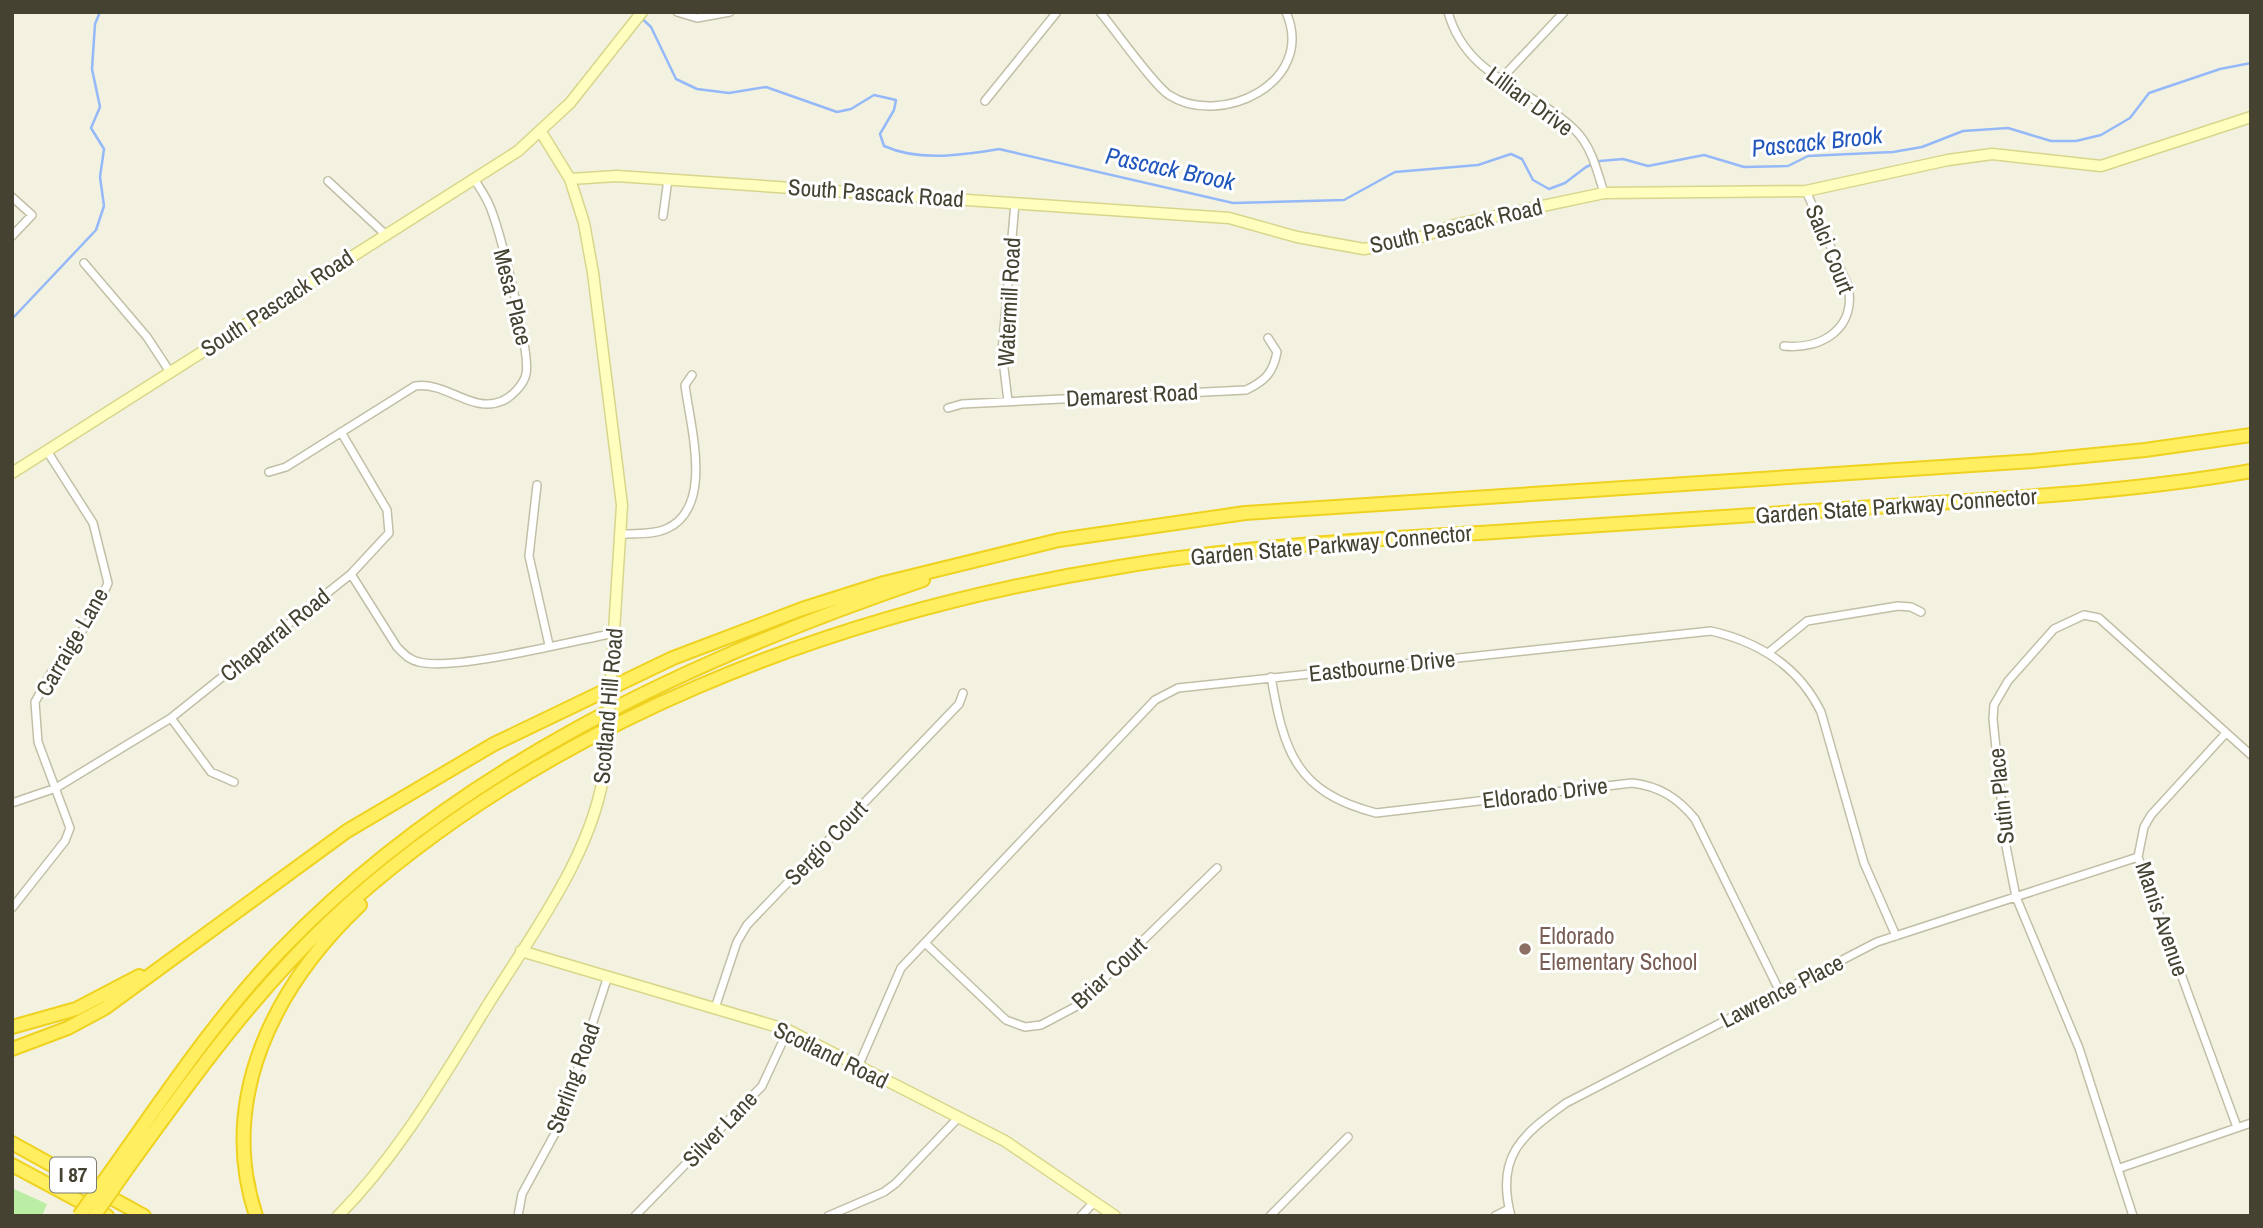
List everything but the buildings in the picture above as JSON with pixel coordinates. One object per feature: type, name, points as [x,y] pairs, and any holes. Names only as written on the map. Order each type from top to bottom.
[{"type":"highway","name":"Garden State Parkway Connector","points":[[1010,550],[1132,527],[1273,510],[2034,461],[2145,450],[2251,435]]},
{"type":"highway","name":"Garden State Parkway Connector","points":[[460,817],[531,772],[605,732],[761,662],[895,617],[1068,576],[1171,559],[1283,546],[2060,495],[2251,471]]},
{"type":"highway","points":[[12,1049],[55,1034],[93,1015],[371,816],[477,753],[570,705],[673,658],[802,609],[884,583],[1010,550]]},
{"type":"highway","points":[[94,1216],[124,1163],[222,1017],[278,953],[362,874],[453,806],[573,731],[701,666],[832,611],[1010,550]]},
{"type":"highway","points":[[79,1216],[288,963],[370,885],[460,817]]},
{"type":"highway","points":[[256,1216],[245,1172],[244,1119],[250,1077],[270,1024],[300,975],[345,920],[460,817]]},
{"type":"highway","points":[[12,1027],[87,1004],[187,948]]},
{"type":"highway","name":"I 87","points":[[12,1143],[144,1216]]},
{"type":"highway","name":"I 87","points":[[12,1166],[107,1216]]},
{"type":"street","name":"South Pascack Road","points":[[12,473],[474,179],[541,132],[570,103],[630,31],[642,12]]},
{"type":"street","points":[[677,12],[697,19],[730,12]]},
{"type":"street","points":[[985,102],[1057,12]]},
{"type":"street","points":[[1100,12],[1167,94],[1183,102],[1226,104],[1276,81],[1293,50],[1294,34],[1286,12]]},
{"type":"street","name":"Lillian Drive","points":[[1448,12],[1462,43],[1485,70],[1575,131],[1592,157],[1604,193]]},
{"type":"street","points":[[1500,80],[1564,12]]},
{"type":"street","name":"South Pascack Road","points":[[570,179],[617,176],[668,179],[1230,218],[1297,237],[1364,249],[1409,241],[1458,224],[1604,193],[1806,191],[1948,160],[1992,154],[2101,166],[2251,117]]},
{"type":"street","name":"Scotland Hill Road","points":[[338,1216],[407,1133],[521,951],[585,839],[597,810],[605,764],[623,534],[619,474],[584,223],[570,179],[541,132]]},
{"type":"street","name":"Mesa Place","points":[[269,472],[286,467],[415,386],[428,384],[442,387],[473,402],[488,405],[503,401],[514,393],[526,377],[526,344],[494,215],[474,179]]},
{"type":"street","points":[[663,216],[668,179]]},
{"type":"street","points":[[328,181],[385,234]]},
{"type":"street","name":"Salci Court","points":[[1784,346],[1801,348],[1820,342],[1847,319],[1852,302],[1848,286],[1806,191]]},
{"type":"street","points":[[12,197],[32,215],[12,236]]},
{"type":"street","name":"Watermill Road","points":[[1008,401],[1002,352],[1015,203]]},
{"type":"street","points":[[83,263],[147,337],[170,372]]},
{"type":"street","name":"Demarest Road","points":[[948,408],[962,404],[1008,401],[1246,390],[1261,383],[1274,369],[1277,352],[1268,338]]},
{"type":"street","points":[[623,534],[665,530],[679,521],[692,503],[697,480],[685,385],[692,375]]},
{"type":"street","name":"Chaparral Road","points":[[14,802],[56,788],[171,718],[351,574],[388,533],[387,510],[341,432]]},
{"type":"street","name":"Carraige Lane","points":[[12,908],[65,841],[70,828],[38,742],[36,702],[51,673],[95,613],[108,583],[93,523],[47,451]]},
{"type":"street","points":[[537,485],[529,556],[549,645]]},
{"type":"street","points":[[351,574],[397,647],[405,657],[420,663],[449,663],[615,633]]},
{"type":"street","points":[[1768,653],[1785,636],[1807,621],[1898,606],[1911,607],[1921,612]]},
{"type":"street","name":"Sutin Place","points":[[2133,1216],[2120,1168],[2079,1048],[2015,897],[2006,846],[1994,705],[2008,681],[2054,629],[2084,615],[2099,618],[2251,755]]},
{"type":"street","name":"Eastbourne Drive","points":[[858,1067],[901,968],[1155,700],[1178,688],[1711,631],[1731,636],[1768,653],[1791,669],[1813,696],[1821,712],[1864,863],[1896,936]]},
{"type":"street","name":"Eldorado Drive","points":[[1271,677],[1281,732],[1292,758],[1325,792],[1360,809],[1376,813],[1632,783],[1648,785],[1670,794],[1682,802],[1695,819],[1780,992]]},
{"type":"street","name":"Sergio Court","points":[[715,1008],[737,942],[747,925],[959,705],[963,693]]},
{"type":"street","points":[[171,718],[211,772],[234,782]]},
{"type":"street","name":"Manis Avenue","points":[[2226,733],[2151,815],[2144,827],[2138,857],[2237,1128]]},
{"type":"street","name":"Lawrence Place","points":[[1510,1212],[1507,1181],[1514,1148],[1537,1125],[1566,1103],[1780,992],[1896,936],[2138,857]]},
{"type":"street","name":"Briar Court","points":[[925,943],[1006,1020],[1026,1027],[1041,1025],[1075,1007],[1217,868]]},
{"type":"street","name":"Scotland Road","points":[[521,951],[788,1030],[1005,1141],[1115,1216]]},
{"type":"street","name":"Sterling Road","points":[[518,1216],[522,1194],[559,1126],[608,976]]},
{"type":"street","name":"Silver Lane","points":[[635,1216],[762,1086],[788,1030]]},
{"type":"street","points":[[828,1216],[884,1192],[896,1183],[958,1118]]},
{"type":"street","points":[[2120,1168],[2251,1123]]},
{"type":"street","points":[[1270,1216],[1348,1137]]},
{"type":"street","points":[[1081,1216],[1095,1201]]},
{"type":"street","points":[[1495,1216],[1510,1212]]},
{"type":"green space","points":[[12,1188],[47,1204],[42,1216],[12,1216]]},
{"type":"waterway","name":"Pascack Brook","points":[[12,319],[96,230],[104,206],[100,177],[104,149],[91,128],[100,107],[92,69],[95,24],[100,12]]},
{"type":"waterway","name":"Pascack Brook","points":[[635,12],[651,27],[676,79],[697,89],[729,93],[766,87],[837,112],[851,109],[874,95],[896,100],[894,110],[880,134],[884,146],[898,151],[941,156],[999,149],[1233,203],[1344,200],[1395,172],[1478,165],[1511,154],[1522,159],[1533,180],[1549,189],[1565,183],[1586,167],[1600,161],[1623,159],[1648,166],[1704,155],[1744,167],[1788,166],[1808,156],[1893,152],[1922,147],[1963,131],[2008,128],[2051,141],[2076,141],[2101,135],[2130,118],[2149,93],[2220,69],[2251,63]]},
{"type":"place","name":"Eldorado Elementary School","points":[[1525,949]]}]
